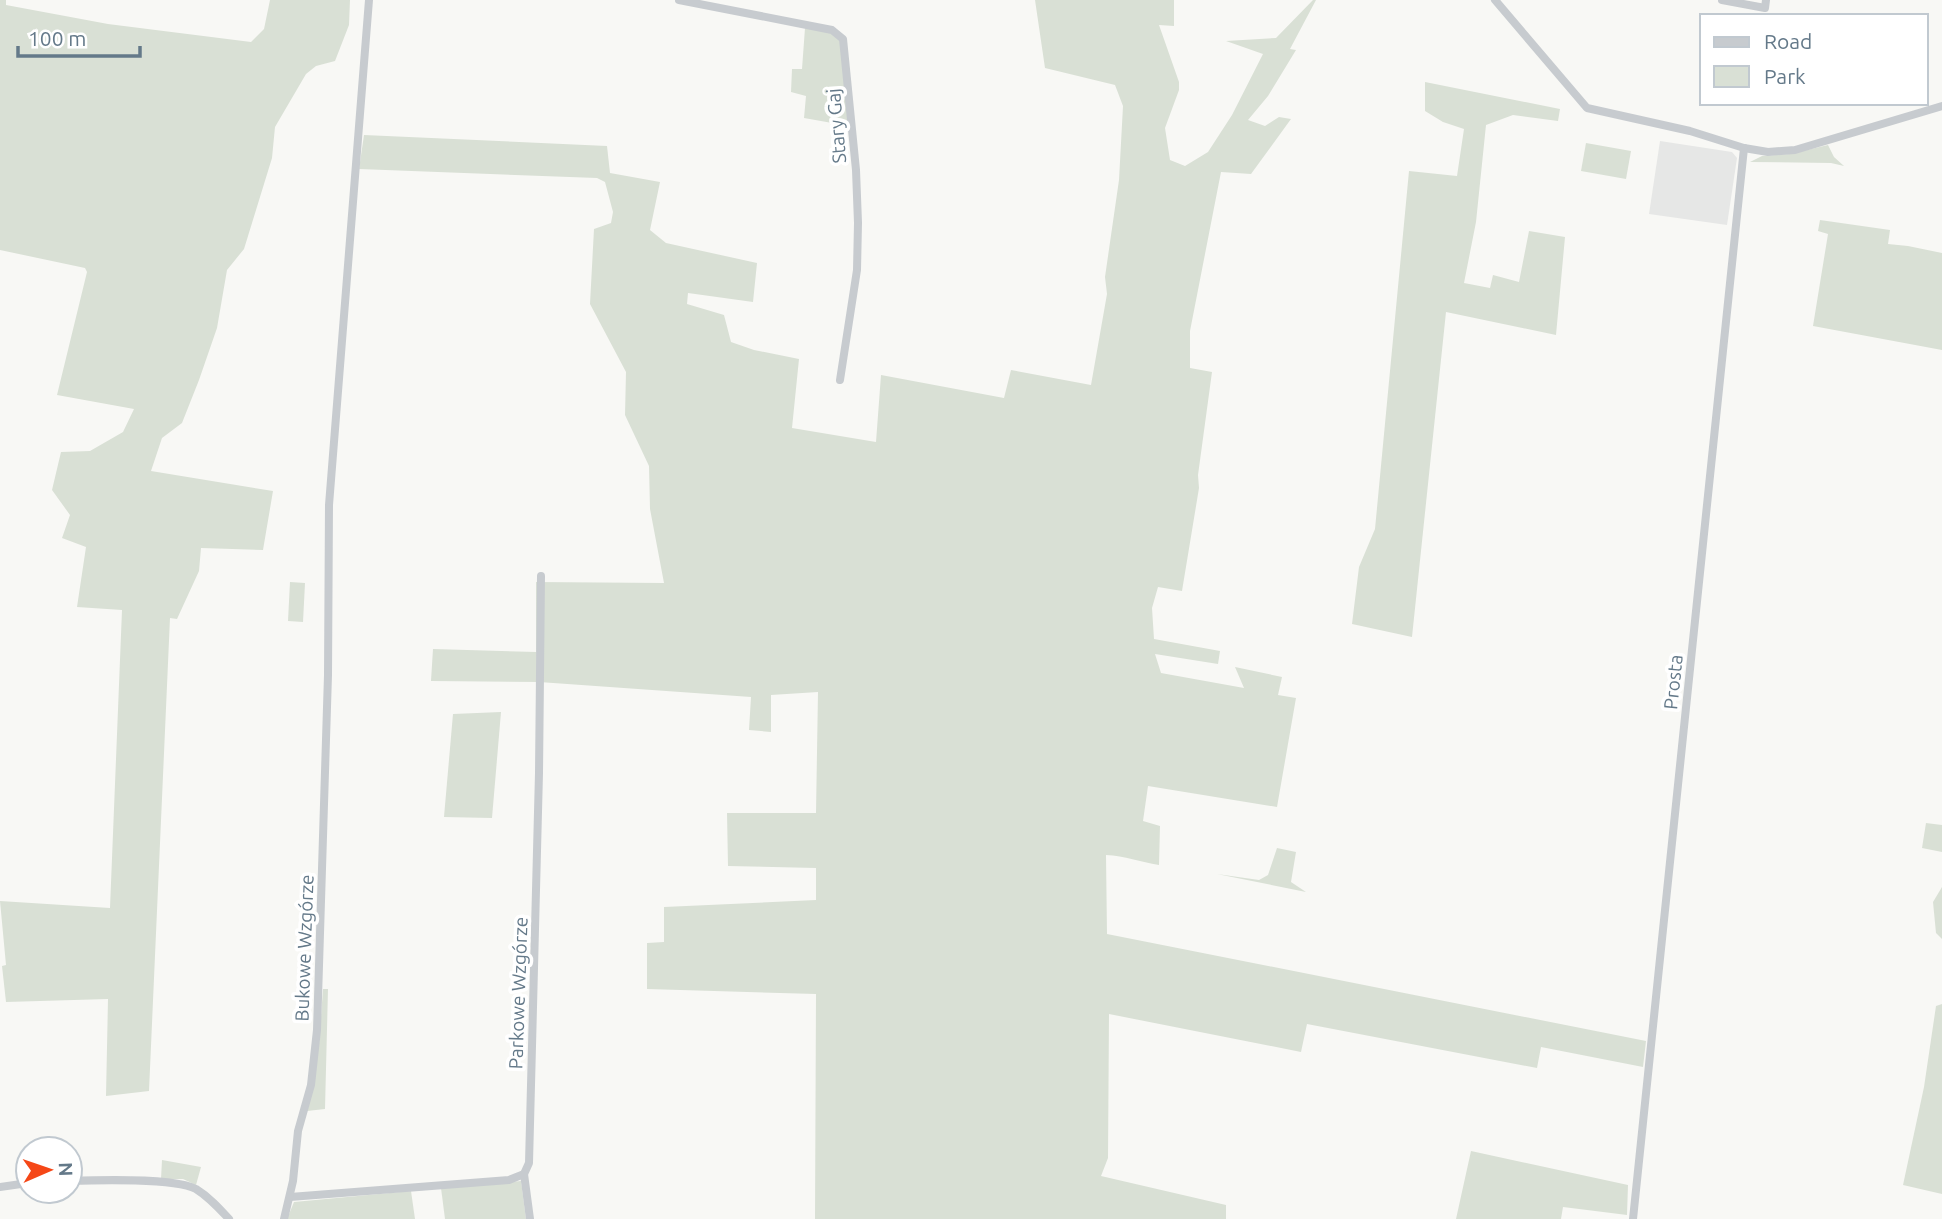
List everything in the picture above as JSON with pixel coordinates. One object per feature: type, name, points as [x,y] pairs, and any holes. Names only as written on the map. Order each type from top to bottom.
[{"type":"street","name":"Bukowe Wzgórze","points":[[284,1219],[290,1197],[298,1131],[311,1085],[317,1030],[328,675],[329,505],[369,0]]},
{"type":"street","name":"Stary Gaj","points":[[679,0],[832,30],[842,39],[856,170],[858,223],[857,270],[840,380]]},
{"type":"street","points":[[1495,0],[1587,108],[1690,131],[1744,149],[1768,152],[1795,150],[1942,106]]},
{"type":"street","points":[[1722,0],[1765,8],[1766,0]]},
{"type":"street","name":"Prosta","points":[[1633,1219],[1744,149]]},
{"type":"street","name":"Parkowe Wzgórze","points":[[530,1219],[524,1174],[529,1163],[539,799],[541,576]]},
{"type":"street","points":[[290,1197],[509,1181],[524,1174]]},
{"type":"street","points":[[84,1181],[175,1182],[194,1188],[209,1198],[229,1219]]},
{"type":"shaded area","points":[[1660,141],[1732,152],[1737,158],[1727,225],[1649,214]]},
{"type":"green space","points":[[0,0],[6,0],[6,5],[108,24],[251,42],[264,29],[270,0],[350,0],[349,25],[335,61],[316,66],[306,74],[275,127],[272,158],[244,249],[227,270],[217,328],[199,380],[182,423],[162,438],[151,471],[273,491],[263,550],[201,548],[199,571],[177,619],[170,618],[149,1091],[106,1096],[108,999],[6,1002],[2,966],[6,965],[0,901],[110,908],[122,610],[77,607],[86,547],[62,538],[70,515],[52,490],[61,452],[90,451],[123,432],[134,409],[57,395],[87,272],[85,268],[0,250]]},
{"type":"green space","points":[[1035,0],[1174,0],[1174,26],[1159,25],[1179,82],[1179,90],[1165,128],[1170,160],[1185,166],[1208,152],[1232,115],[1263,54],[1226,41],[1276,38],[1316,0],[1290,49],[1296,50],[1268,96],[1248,120],[1265,126],[1279,117],[1291,119],[1251,174],[1221,172],[1190,331],[1190,368],[1212,372],[1198,475],[1199,488],[1182,591],[1158,587],[1152,608],[1154,639],[1220,651],[1218,664],[1155,654],[1161,673],[1244,688],[1235,667],[1282,677],[1278,695],[1296,698],[1277,807],[1148,786],[1143,821],[1160,826],[1159,865],[1106,855],[1107,934],[1646,1041],[1643,1067],[1541,1047],[1537,1068],[1307,1024],[1301,1052],[1109,1014],[1108,1158],[1101,1176],[1226,1205],[1226,1219],[815,1219],[816,994],[647,989],[647,943],[664,942],[664,907],[816,900],[816,868],[728,866],[727,813],[816,813],[818,692],[771,695],[771,732],[749,730],[751,697],[539,682],[431,681],[433,649],[536,652],[536,582],[664,583],[650,509],[649,466],[625,415],[626,372],[590,304],[594,229],[611,223],[613,212],[605,182],[597,178],[359,169],[364,135],[607,146],[610,173],[660,182],[650,230],[666,243],[757,263],[753,302],[688,293],[687,304],[724,315],[731,342],[754,350],[799,359],[792,428],[876,442],[881,375],[1004,398],[1011,370],[1091,385],[1107,294],[1105,277],[1119,180],[1123,106],[1115,85],[1045,68]]},
{"type":"green space","points":[[805,28],[832,33],[840,41],[849,126],[804,118],[806,96],[791,92],[792,69],[802,69]]},
{"type":"green space","points":[[1425,82],[1560,109],[1558,121],[1513,115],[1486,125],[1476,222],[1464,283],[1490,288],[1493,275],[1519,282],[1529,231],[1565,237],[1556,335],[1446,312],[1412,637],[1352,624],[1359,567],[1375,529],[1409,171],[1457,176],[1464,129],[1443,122],[1425,111]]},
{"type":"green space","points":[[1586,143],[1631,151],[1626,179],[1581,171]]},
{"type":"green space","points":[[1828,145],[1834,157],[1844,166],[1831,163],[1750,162],[1762,156],[1790,154]]},
{"type":"green space","points":[[1820,220],[1890,230],[1888,244],[1942,253],[1942,350],[1813,326],[1828,234],[1818,231]]},
{"type":"green space","points":[[290,582],[305,583],[303,622],[288,621]]},
{"type":"green space","points":[[501,712],[492,818],[444,817],[453,714]]},
{"type":"green space","points":[[1926,823],[1942,825],[1942,852],[1922,848]]},
{"type":"green space","points":[[1277,848],[1296,852],[1291,882],[1306,892],[1217,874],[1259,880],[1268,875]]},
{"type":"green space","points":[[1942,887],[1942,939],[1936,933],[1933,902]]},
{"type":"green space","points":[[323,989],[328,989],[325,1109],[307,1111],[319,1044]]},
{"type":"green space","points":[[1942,1004],[1942,1194],[1903,1185],[1924,1087],[1936,1006]]},
{"type":"green space","points":[[1471,1151],[1628,1185],[1627,1215],[1563,1207],[1561,1219],[1456,1219]]},
{"type":"green space","points":[[162,1160],[201,1167],[196,1185],[183,1179],[161,1179]]},
{"type":"green space","points":[[521,1181],[526,1219],[445,1219],[441,1188]]},
{"type":"green space","points":[[411,1191],[415,1219],[287,1219],[294,1202]]}]
